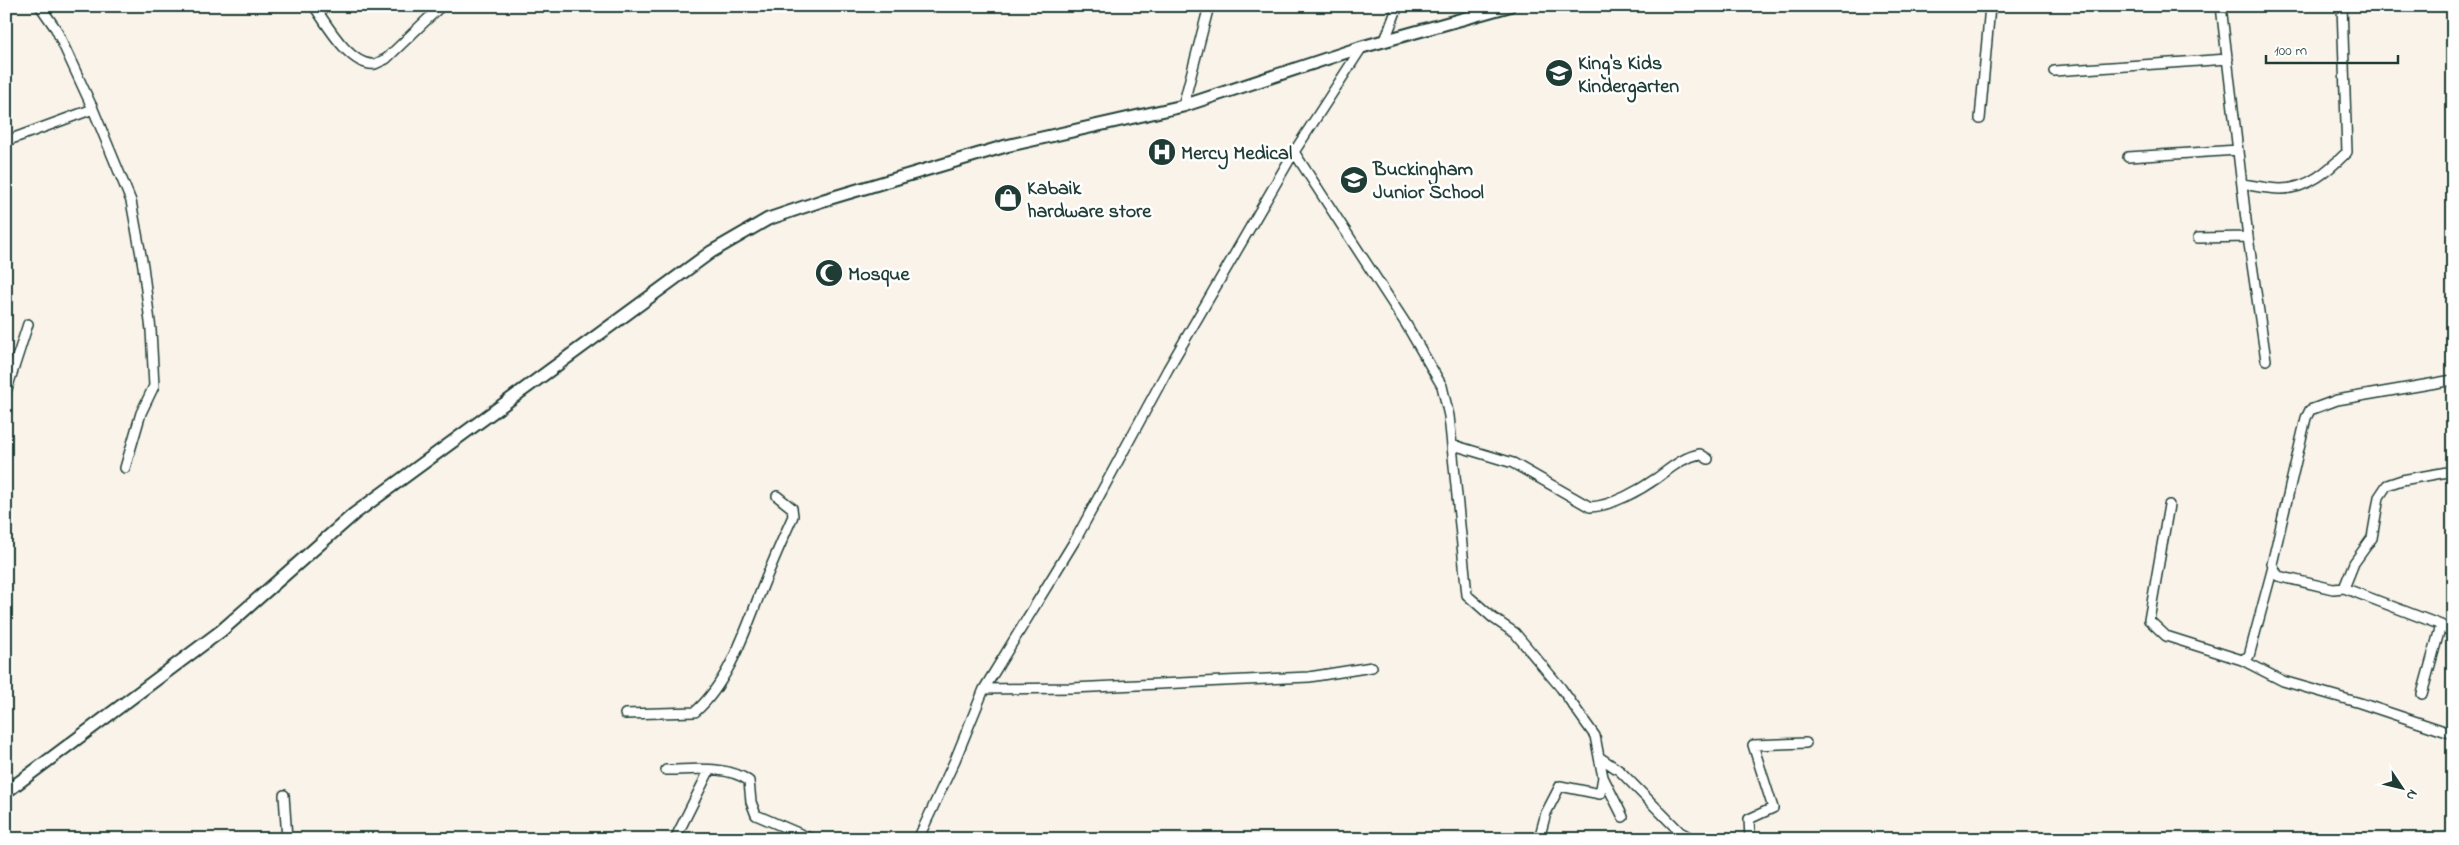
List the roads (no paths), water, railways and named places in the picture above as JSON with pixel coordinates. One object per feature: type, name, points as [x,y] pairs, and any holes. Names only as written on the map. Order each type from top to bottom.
[{"type":"street","points":[[40,6],[56,29],[93,110],[131,201],[143,266],[151,330],[154,386],[138,422],[125,468]]},
{"type":"street","points":[[314,6],[348,54],[362,62],[374,64],[386,59],[441,6]]},
{"type":"street","points":[[1183,106],[1209,6]]},
{"type":"street","points":[[1385,40],[1398,6]]},
{"type":"street","points":[[6,792],[221,631],[354,514],[711,252],[768,219],[824,200],[1006,146],[1183,106],[1362,47],[1509,6]]},
{"type":"street","points":[[1980,119],[1990,6]]},
{"type":"street","points":[[2222,6],[2248,237],[2266,360]]},
{"type":"street","points":[[2242,184],[2282,190],[2313,181],[2329,170],[2347,152],[2342,6]]},
{"type":"street","points":[[918,839],[955,760],[984,690],[1078,537],[1168,370],[1294,152],[1362,47]]},
{"type":"street","points":[[2054,71],[2228,60]]},
{"type":"street","points":[[90,93],[93,110]]},
{"type":"street","points":[[6,141],[93,110]]},
{"type":"street","points":[[2128,157],[2238,150]]},
{"type":"street","points":[[1294,152],[1406,324],[1442,386],[1453,445],[1467,594],[1493,618],[1515,633],[1561,688],[1595,736],[1603,777],[1623,816]]},
{"type":"street","points":[[2198,238],[2248,237]]},
{"type":"street","points":[[6,392],[28,324]]},
{"type":"street","points":[[2242,660],[2250,656],[2273,567],[2306,418],[2310,410],[2337,400],[2453,380]]},
{"type":"street","points":[[1453,445],[1513,462],[1590,508],[1601,506],[1656,479],[1689,456],[1700,454],[1708,459]]},
{"type":"street","points":[[2344,588],[2354,563],[2372,538],[2379,497],[2387,485],[2402,480],[2453,472]]},
{"type":"street","points":[[625,714],[695,712],[722,676],[743,640],[777,551],[793,516],[792,508],[776,496]]},
{"type":"street","points":[[2169,505],[2149,620],[2166,636],[2242,660],[2283,681],[2360,703],[2453,734]]},
{"type":"street","points":[[2273,567],[2278,576],[2288,580],[2333,589],[2344,588],[2453,632]]},
{"type":"street","points":[[2422,694],[2441,626]]},
{"type":"street","points":[[984,690],[1082,688],[1309,677],[1372,667]]},
{"type":"street","points":[[1750,839],[1749,819],[1773,808],[1753,745],[1806,742]]},
{"type":"street","points":[[1599,757],[1620,771],[1680,832],[1693,839]]},
{"type":"street","points":[[666,770],[733,772],[743,776],[749,781],[752,808],[756,815],[812,839]]},
{"type":"street","points":[[675,839],[709,771]]},
{"type":"street","points":[[1539,839],[1546,813],[1560,786],[1600,794],[1603,777]]},
{"type":"street","points":[[284,795],[287,839]]},
{"type":"place","name":"King's Kids Kindergarten","points":[[1559,73]]},
{"type":"place","name":"Mercy Medical","points":[[1162,152]]},
{"type":"place","name":"Buckingham Junior School","points":[[1354,180]]},
{"type":"place","name":"Kabaik hardware store","points":[[1008,198]]},
{"type":"place","name":"Mosque","points":[[829,273]]}]
